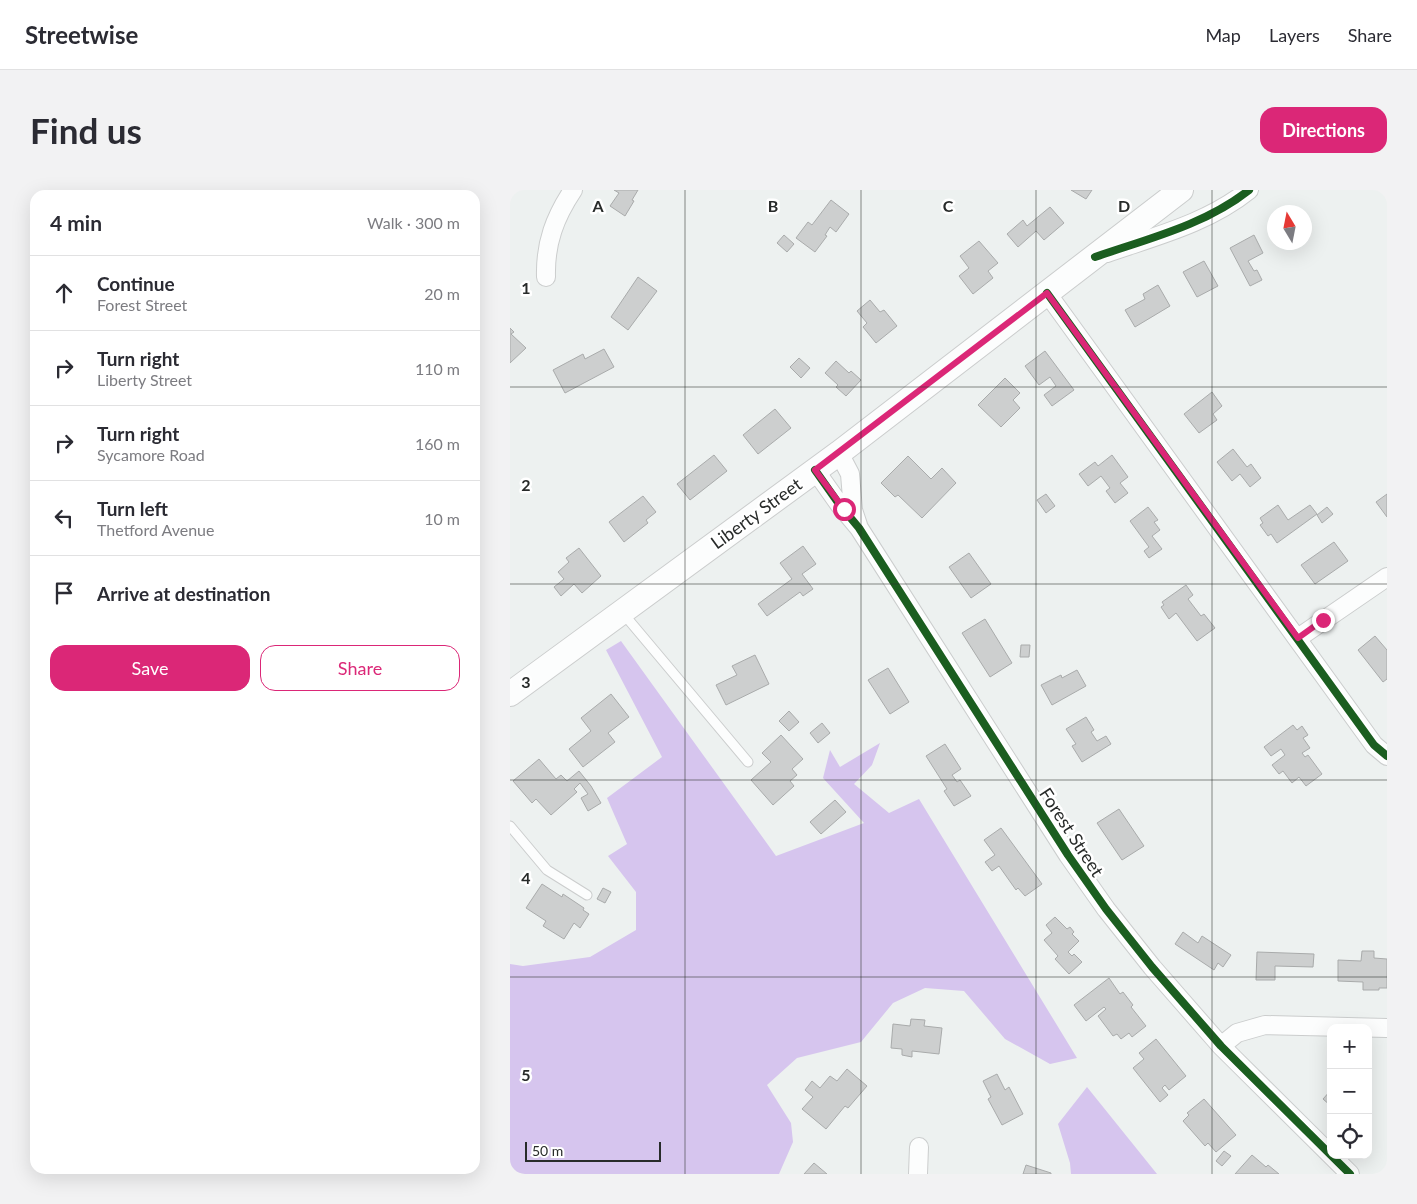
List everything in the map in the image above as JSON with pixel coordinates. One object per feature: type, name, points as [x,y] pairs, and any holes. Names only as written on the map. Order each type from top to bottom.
[{"type":"main road","name":"Liberty Street","points":[[510,694],[839,453],[1095,257],[1173,193]]},
{"type":"street","points":[[546,276],[547,248],[553,226],[573,190]]},
{"type":"street","name":"Liberty Street","points":[[1095,257],[1196,221],[1227,206],[1249,190]]},
{"type":"street","points":[[1047,293],[1374,745],[1387,756]]},
{"type":"street","name":"Forest Street","points":[[839,453],[850,474],[854,510],[859,528]]},
{"type":"street","name":"Forest Street","points":[[815,470],[859,528],[1087,883],[1152,967],[1221,1046],[1350,1174]]},
{"type":"street","points":[[1298,638],[1387,577]]},
{"type":"street","points":[[1221,1046],[1236,1033],[1266,1025],[1387,1028]]},
{"type":"street","points":[[918,1174],[919,1147]]},
{"type":"lane","points":[[622,612],[748,762]]},
{"type":"lane","points":[[510,826],[547,870],[587,895]]},
{"type":"shaded area","points":[[621,641],[776,856],[864,823],[823,778],[830,750],[840,767],[880,743],[872,765],[854,784],[889,813],[919,799],[1077,1058],[1050,1064],[1005,1039],[964,991],[925,988],[893,1003],[861,1042],[797,1058],[767,1085],[791,1123],[793,1142],[779,1174],[510,1174],[510,964],[523,966],[590,957],[636,930],[636,892],[608,856],[627,844],[607,798],[662,757],[606,650]]},
{"type":"shaded area","points":[[1087,1087],[1157,1174],[1071,1174],[1070,1163],[1058,1124]]},
{"type":"building","points":[[614,190],[638,190],[625,216],[610,206],[619,193]]},
{"type":"building","points":[[1071,190],[1092,190],[1086,199]]},
{"type":"building","points":[[831,200],[849,214],[836,232],[830,227],[825,235],[827,236],[815,252],[796,238],[808,222],[812,225]]},
{"type":"building","points":[[1050,207],[1064,223],[1044,240],[1036,231],[1018,247],[1007,234],[1023,220],[1027,226]]},
{"type":"building","points":[[784,235],[794,244],[787,252],[777,243]]},
{"type":"building","points":[[1254,235],[1263,253],[1248,261],[1254,271],[1257,270],[1262,280],[1250,286],[1230,248]]},
{"type":"building","points":[[979,241],[998,263],[988,271],[993,278],[973,294],[959,276],[969,268],[960,256]]},
{"type":"building","points":[[1204,261],[1218,286],[1197,297],[1183,272]]},
{"type":"building","points":[[638,277],[657,291],[628,330],[611,317]]},
{"type":"building","points":[[1158,285],[1170,306],[1135,327],[1125,310],[1145,299],[1143,294]]},
{"type":"building","points":[[870,300],[880,312],[884,310],[897,326],[876,343],[863,327],[867,323],[857,311]]},
{"type":"building","points":[[510,328],[514,332],[511,334],[526,348],[510,363]]},
{"type":"building","points":[[604,349],[614,367],[565,393],[553,370],[583,354],[585,359]]},
{"type":"building","points":[[1045,351],[1074,390],[1052,406],[1044,395],[1056,386],[1050,377],[1039,385],[1025,366]]},
{"type":"building","points":[[799,358],[810,368],[801,378],[790,367]]},
{"type":"building","points":[[836,361],[849,373],[851,371],[861,380],[846,396],[836,387],[838,385],[825,373]]},
{"type":"building","points":[[1005,378],[1020,393],[1013,400],[1020,408],[1001,427],[978,405]]},
{"type":"building","points":[[1212,392],[1222,406],[1213,414],[1217,420],[1199,433],[1184,414]]},
{"type":"building","points":[[775,409],[791,428],[758,454],[743,435]]},
{"type":"building","points":[[1233,449],[1247,467],[1251,464],[1261,478],[1250,487],[1240,474],[1232,481],[1217,462]]},
{"type":"building","points":[[714,455],[727,471],[690,500],[677,484]]},
{"type":"building","points":[[1112,455],[1128,477],[1120,483],[1128,493],[1115,503],[1106,491],[1110,488],[1101,476],[1088,486],[1079,474],[1095,462],[1098,466]]},
{"type":"building","points":[[908,456],[931,479],[942,468],[956,483],[922,518],[898,495],[895,497],[881,483]]},
{"type":"building","points":[[1046,494],[1055,506],[1046,513],[1037,500]]},
{"type":"building","points":[[1387,494],[1387,517],[1376,502]]},
{"type":"building","points":[[643,496],[656,512],[646,520],[648,523],[624,542],[609,522]]},
{"type":"building","points":[[1278,505],[1288,520],[1310,505],[1317,514],[1277,543],[1271,534],[1268,536],[1260,525],[1263,523],[1260,518]]},
{"type":"building","points":[[1148,507],[1158,520],[1154,522],[1160,530],[1152,536],[1162,549],[1149,558],[1144,551],[1149,547],[1130,521]]},
{"type":"building","points":[[1327,507],[1333,514],[1322,523],[1317,515]]},
{"type":"building","points":[[1334,542],[1348,561],[1315,584],[1301,565]]},
{"type":"building","points":[[803,546],[816,564],[802,574],[813,589],[803,596],[800,592],[767,616],[758,604],[792,579],[780,563]]},
{"type":"building","points":[[579,548],[601,576],[582,593],[574,584],[561,596],[554,587],[564,579],[558,572],[569,562],[566,558]]},
{"type":"building","points":[[969,553],[991,584],[971,598],[949,567]]},
{"type":"building","points":[[1186,585],[1193,595],[1188,599],[1201,616],[1204,614],[1215,628],[1197,641],[1176,613],[1169,619],[1161,607],[1164,605],[1162,602]]},
{"type":"building","points":[[985,619],[1012,663],[990,677],[962,633]]},
{"type":"building","points":[[1375,636],[1387,650],[1387,679],[1383,682],[1358,650]]},
{"type":"building","points":[[1021,645],[1030,645],[1029,657],[1020,657]]},
{"type":"building","points":[[755,655],[769,684],[726,705],[716,685],[737,675],[732,666]]},
{"type":"building","points":[[888,668],[909,702],[890,714],[868,680]]},
{"type":"building","points":[[1077,670],[1086,686],[1052,705],[1041,685],[1061,675],[1062,678]]},
{"type":"building","points":[[611,694],[629,717],[608,733],[615,742],[583,767],[569,749],[591,731],[581,718]]},
{"type":"building","points":[[789,711],[799,722],[789,731],[779,721]]},
{"type":"building","points":[[1086,717],[1094,730],[1091,732],[1097,741],[1106,736],[1111,744],[1082,762],[1072,746],[1076,744],[1066,729]]},
{"type":"building","points":[[822,723],[830,733],[818,743],[810,733]]},
{"type":"building","points":[[1293,725],[1297,730],[1302,726],[1308,735],[1303,738],[1310,748],[1302,753],[1305,757],[1308,755],[1322,774],[1306,786],[1299,777],[1292,783],[1283,771],[1279,774],[1272,765],[1285,755],[1281,749],[1271,756],[1264,747]]},
{"type":"building","points":[[781,735],[803,759],[792,769],[797,775],[790,781],[794,786],[773,805],[751,780],[771,762],[762,753]]},
{"type":"building","points":[[945,744],[961,769],[952,775],[957,782],[960,780],[971,796],[954,806],[944,791],[947,789],[926,756]]},
{"type":"building","points":[[539,759],[556,779],[561,775],[567,781],[579,771],[601,803],[588,811],[581,798],[588,794],[580,783],[574,789],[577,792],[551,815],[536,799],[532,803],[513,781]]},
{"type":"building","points":[[835,800],[846,812],[821,834],[810,822]]},
{"type":"building","points":[[1119,809],[1144,846],[1122,860],[1097,823]]},
{"type":"building","points":[[1001,828],[1042,884],[1025,896],[1018,888],[1016,890],[999,866],[992,871],[985,862],[995,855],[984,840]]},
{"type":"building","points":[[542,884],[562,897],[563,894],[584,908],[583,910],[589,914],[580,928],[574,923],[564,939],[543,926],[546,921],[526,908]]},
{"type":"building","points":[[603,888],[611,892],[605,903],[597,899]]},
{"type":"building","points":[[1055,917],[1067,929],[1070,927],[1074,932],[1072,934],[1079,941],[1068,952],[1072,956],[1074,954],[1082,962],[1069,974],[1055,959],[1058,956],[1044,940],[1052,933],[1046,925]]},
{"type":"building","points":[[1183,932],[1198,943],[1202,936],[1231,955],[1223,967],[1218,963],[1214,970],[1175,944]]},
{"type":"building","points":[[1362,951],[1374,951],[1374,958],[1387,959],[1387,988],[1363,990],[1363,982],[1338,981],[1338,960],[1361,961]]},
{"type":"building","points":[[1257,952],[1314,954],[1313,967],[1275,966],[1275,980],[1256,980]]},
{"type":"building","points":[[1109,978],[1120,994],[1123,992],[1133,1005],[1131,1007],[1146,1026],[1132,1037],[1129,1033],[1121,1039],[1117,1034],[1113,1036],[1098,1016],[1106,1009],[1104,1007],[1086,1021],[1074,1005]]},
{"type":"building","points":[[911,1019],[925,1020],[924,1026],[942,1028],[939,1054],[912,1051],[912,1057],[902,1055],[902,1049],[891,1048],[893,1024],[910,1026]]},
{"type":"building","points":[[1156,1039],[1186,1076],[1169,1090],[1165,1085],[1162,1088],[1168,1095],[1160,1102],[1133,1068],[1144,1059],[1139,1053]]},
{"type":"building","points":[[847,1069],[867,1086],[848,1108],[845,1106],[826,1129],[802,1109],[813,1097],[805,1090],[812,1081],[820,1088],[830,1076],[837,1081]]},
{"type":"building","points":[[997,1074],[1005,1090],[1009,1087],[1023,1114],[1002,1125],[988,1099],[991,1097],[983,1081]]},
{"type":"building","points":[[1327,1094],[1327,1102],[1323,1099]]},
{"type":"building","points":[[1204,1099],[1236,1135],[1216,1152],[1208,1143],[1205,1146],[1183,1121],[1189,1115],[1187,1113]]},
{"type":"building","points":[[1224,1151],[1231,1156],[1222,1166],[1216,1161]]},
{"type":"building","points":[[1252,1155],[1266,1167],[1268,1165],[1279,1174],[1235,1174]]},
{"type":"building","points":[[814,1163],[827,1174],[804,1174]]},
{"type":"building","points":[[1026,1165],[1051,1173],[1051,1174],[1023,1174]]},
{"type":"cycle path","points":[[1095,257],[1195,222],[1214,213],[1249,190]]},
{"type":"cycle path","points":[[1047,293],[1374,745],[1387,756]]},
{"type":"cycle path","points":[[815,470],[859,528],[1068,855],[1106,909],[1152,967],[1221,1046],[1350,1174]]},
{"type":"route","points":[[844,509],[815,470],[1047,293],[1298,638],[1323,620]]}]
